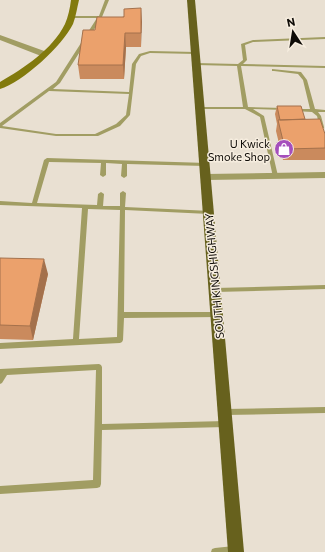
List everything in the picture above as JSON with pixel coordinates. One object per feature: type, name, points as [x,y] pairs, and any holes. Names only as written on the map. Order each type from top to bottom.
[{"type":"main road","name":"SOUTH KINGSHIGHWAY","points":[[191,0],[236,551]]},
{"type":"street","points":[[0,86],[35,63],[44,54],[63,32],[71,17],[75,0]]},
{"type":"street","points":[[0,37],[44,54]]},
{"type":"street","points":[[206,177],[325,175]]},
{"type":"lane","points":[[0,126],[58,83],[100,17],[107,0]]},
{"type":"lane","points":[[71,17],[100,17]]},
{"type":"lane","points":[[239,65],[245,60],[243,44],[253,41],[325,38]]},
{"type":"lane","points":[[0,126],[56,136],[96,135],[118,125],[128,115],[134,64],[140,55],[150,52],[239,65],[325,67]]},
{"type":"lane","points":[[239,65],[246,108]]},
{"type":"lane","points":[[255,66],[267,70],[299,73],[305,80],[313,110],[319,116],[323,129]]},
{"type":"lane","points":[[48,90],[131,93]]},
{"type":"lane","points":[[200,108],[325,111]]},
{"type":"lane","points":[[246,108],[262,116],[275,176]]},
{"type":"lane","points":[[34,205],[47,160],[205,164]]},
{"type":"lane","points":[[103,175],[104,162]]},
{"type":"lane","points":[[124,176],[125,162]]},
{"type":"lane","points":[[0,346],[120,340],[123,193]]},
{"type":"lane","points":[[100,208],[101,194]]},
{"type":"lane","points":[[0,203],[209,212]]},
{"type":"lane","points":[[76,342],[85,207]]},
{"type":"lane","points":[[215,290],[325,287]]},
{"type":"lane","points":[[121,315],[217,315]]},
{"type":"lane","points":[[0,381],[2,372],[99,367],[97,484],[0,490]]},
{"type":"lane","points":[[225,412],[325,410]]},
{"type":"lane","points":[[98,427],[226,424]]},
{"type":"lane","points":[[215,552],[236,551]]},
{"type":"building","points":[[141,8],[141,33],[125,33],[123,65],[78,65],[83,30],[95,30],[97,17],[124,17],[124,9]]},
{"type":"building","points":[[277,106],[301,106],[305,119],[280,120]]},
{"type":"building","points":[[320,119],[325,134],[325,148],[285,149],[278,120]]},
{"type":"building","points":[[0,258],[44,259],[30,326],[0,325]]},
{"type":"place","name":"U Kwick Smoke Shop","points":[[284,149]]}]
